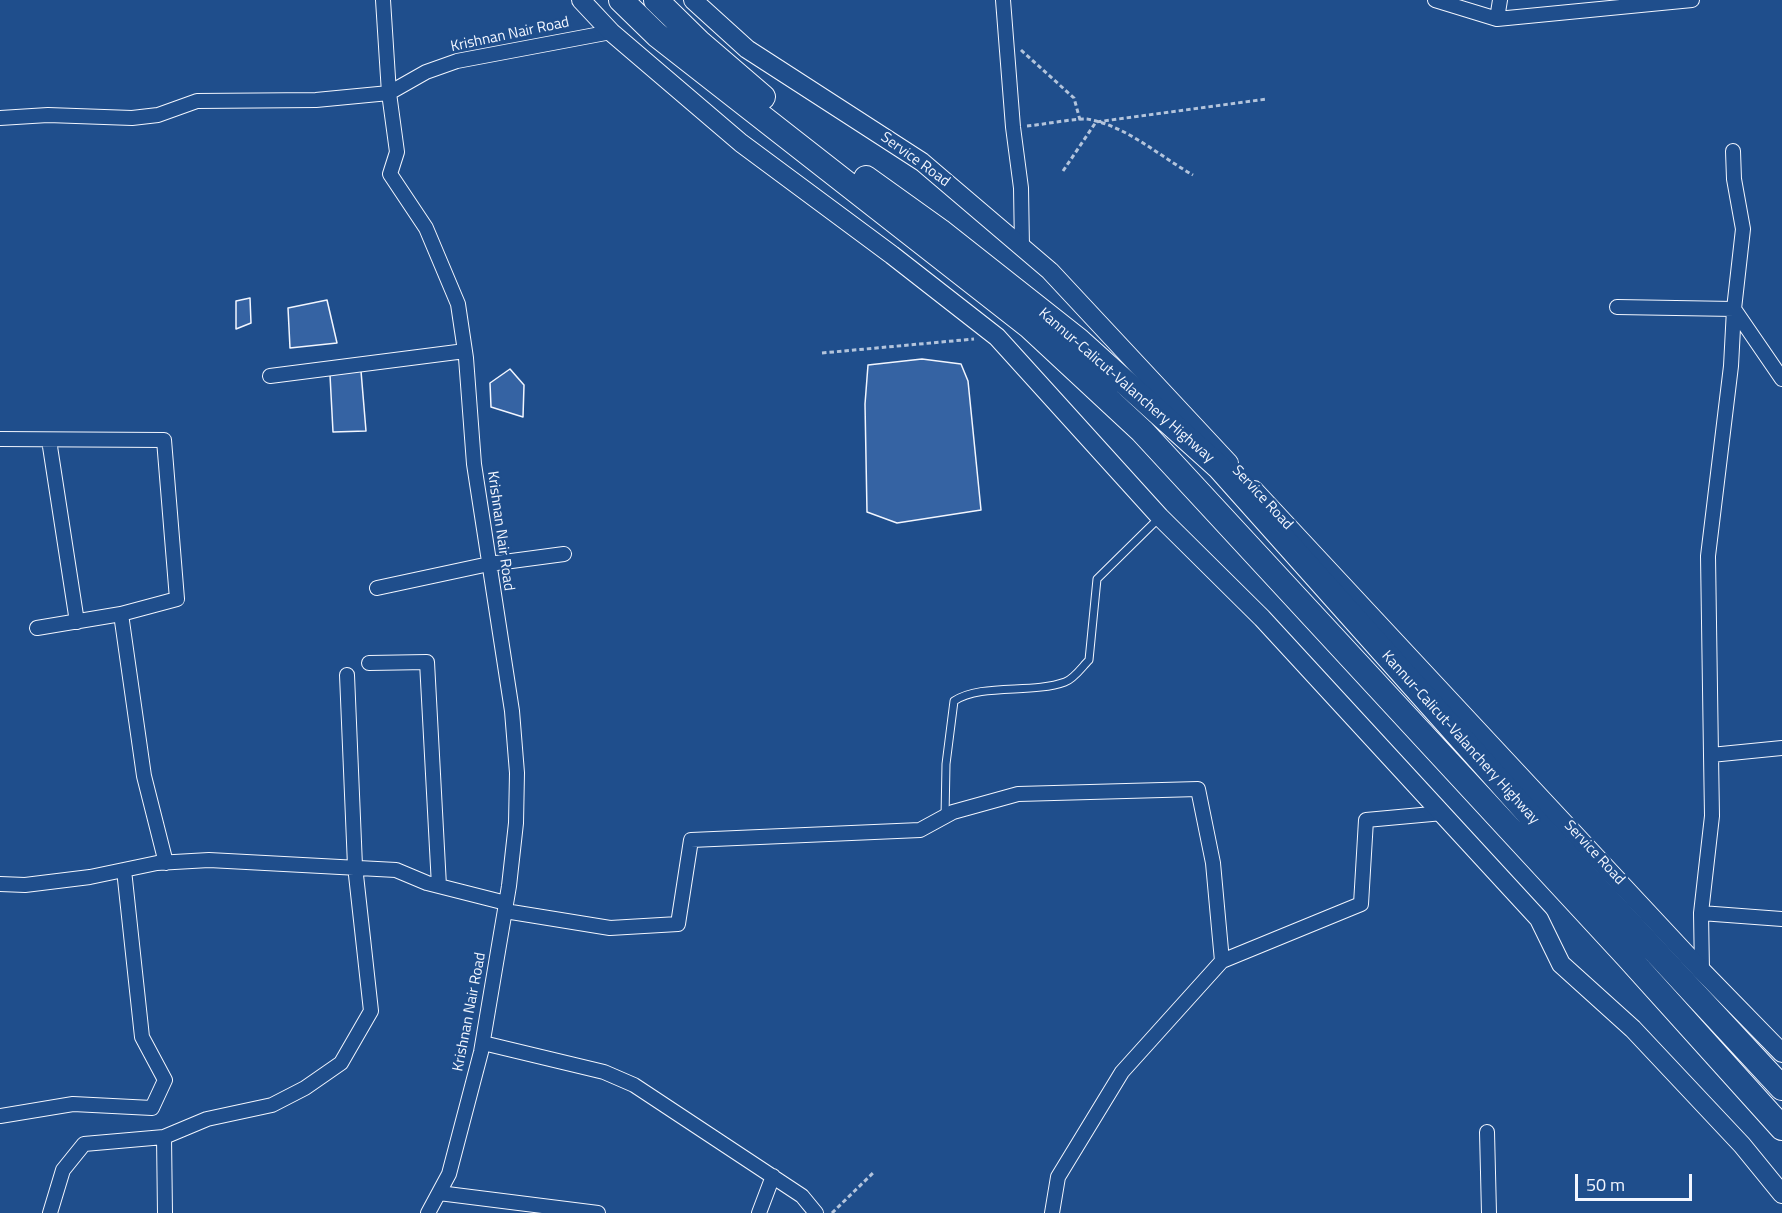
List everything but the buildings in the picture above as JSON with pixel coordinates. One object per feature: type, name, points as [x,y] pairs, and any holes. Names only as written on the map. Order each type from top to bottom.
[{"type":"highway","points":[[621,0],[657,34],[1029,326],[1142,431],[1782,1128]]},
{"type":"highway","name":"Kannur-Calicut-Valanchery Highway","points":[[656,0],[751,87],[1078,340],[1219,467],[1543,830],[1782,1088]]},
{"type":"street","points":[[0,118],[48,115],[132,118],[158,115],[197,101],[316,100],[389,93],[383,0]]},
{"type":"street","points":[[581,0],[611,32],[741,143],[892,255],[997,337],[1160,517],[1262,618],[1539,919],[1561,964],[1633,1029],[1742,1145],[1782,1194]]},
{"type":"street","name":"Service Road","points":[[693,0],[747,49],[922,162],[1058,279],[1702,971],[1782,1053]]},
{"type":"street","points":[[1003,0],[1013,127],[1021,188],[1022,247]]},
{"type":"street","points":[[1435,0],[1497,19],[1692,0]]},
{"type":"street","points":[[1497,19],[1500,0]]},
{"type":"street","name":"Krishnan Nair Road","points":[[428,1213],[449,1174],[483,1043],[506,907],[516,823],[517,773],[512,711],[474,464],[465,351],[458,304],[439,254],[426,228],[390,174],[397,152],[389,93],[426,72],[457,61],[611,32]]},
{"type":"street","points":[[1702,971],[1701,913],[1712,816],[1708,556],[1731,366],[1734,309],[1743,229],[1734,179],[1733,151]]},
{"type":"street","points":[[1617,307],[1734,309]]},
{"type":"street","points":[[1734,309],[1782,379]]},
{"type":"street","points":[[270,376],[465,351]]},
{"type":"street","points":[[0,439],[164,440],[177,599],[121,614],[37,628]]},
{"type":"street","points":[[49,440],[77,622]]},
{"type":"street","points":[[377,588],[489,564],[564,554]]},
{"type":"street","points":[[121,614],[144,776],[166,863]]},
{"type":"street","points":[[369,663],[427,663],[439,886]]},
{"type":"street","points":[[50,1213],[63,1170],[84,1144],[164,1137],[207,1119],[273,1106],[305,1088],[341,1063],[371,1011],[355,866],[347,675]]},
{"type":"street","points":[[1711,755],[1782,748]]},
{"type":"street","points":[[0,884],[25,885],[166,863],[209,860],[355,866],[396,870],[506,907],[610,928],[678,924],[691,840],[921,830],[945,817],[1018,794],[1198,789],[1213,863],[1222,961]]},
{"type":"street","points":[[1052,1213],[1058,1178],[1122,1072],[1222,961],[1360,904],[1366,820],[1443,813]]},
{"type":"street","points":[[0,1116],[73,1104],[153,1108],[165,1080],[142,1037],[124,870]]},
{"type":"street","points":[[1701,913],[1782,920]]},
{"type":"street","points":[[483,1043],[604,1072],[634,1085],[802,1196],[816,1213]]},
{"type":"street","points":[[1487,1132],[1489,1213]]},
{"type":"street","points":[[164,1137],[165,1213]]},
{"type":"street","points":[[759,1213],[772,1176]]},
{"type":"street","points":[[439,1192],[598,1213]]},
{"type":"lane","points":[[945,817],[946,764],[954,701],[964,694],[1030,689],[1067,681],[1089,660],[1097,579],[1160,517]]},
{"type":"path","points":[[1006,44],[1025,52],[1074,98],[1080,120]]},
{"type":"path","points":[[1013,127],[1080,120],[1096,122],[1267,99]]},
{"type":"path","points":[[1063,171],[1096,122]]},
{"type":"path","points":[[1096,122],[1137,139],[1193,175]]},
{"type":"path","points":[[822,352],[997,337]]},
{"type":"path","points":[[832,1213],[873,1173]]}]
